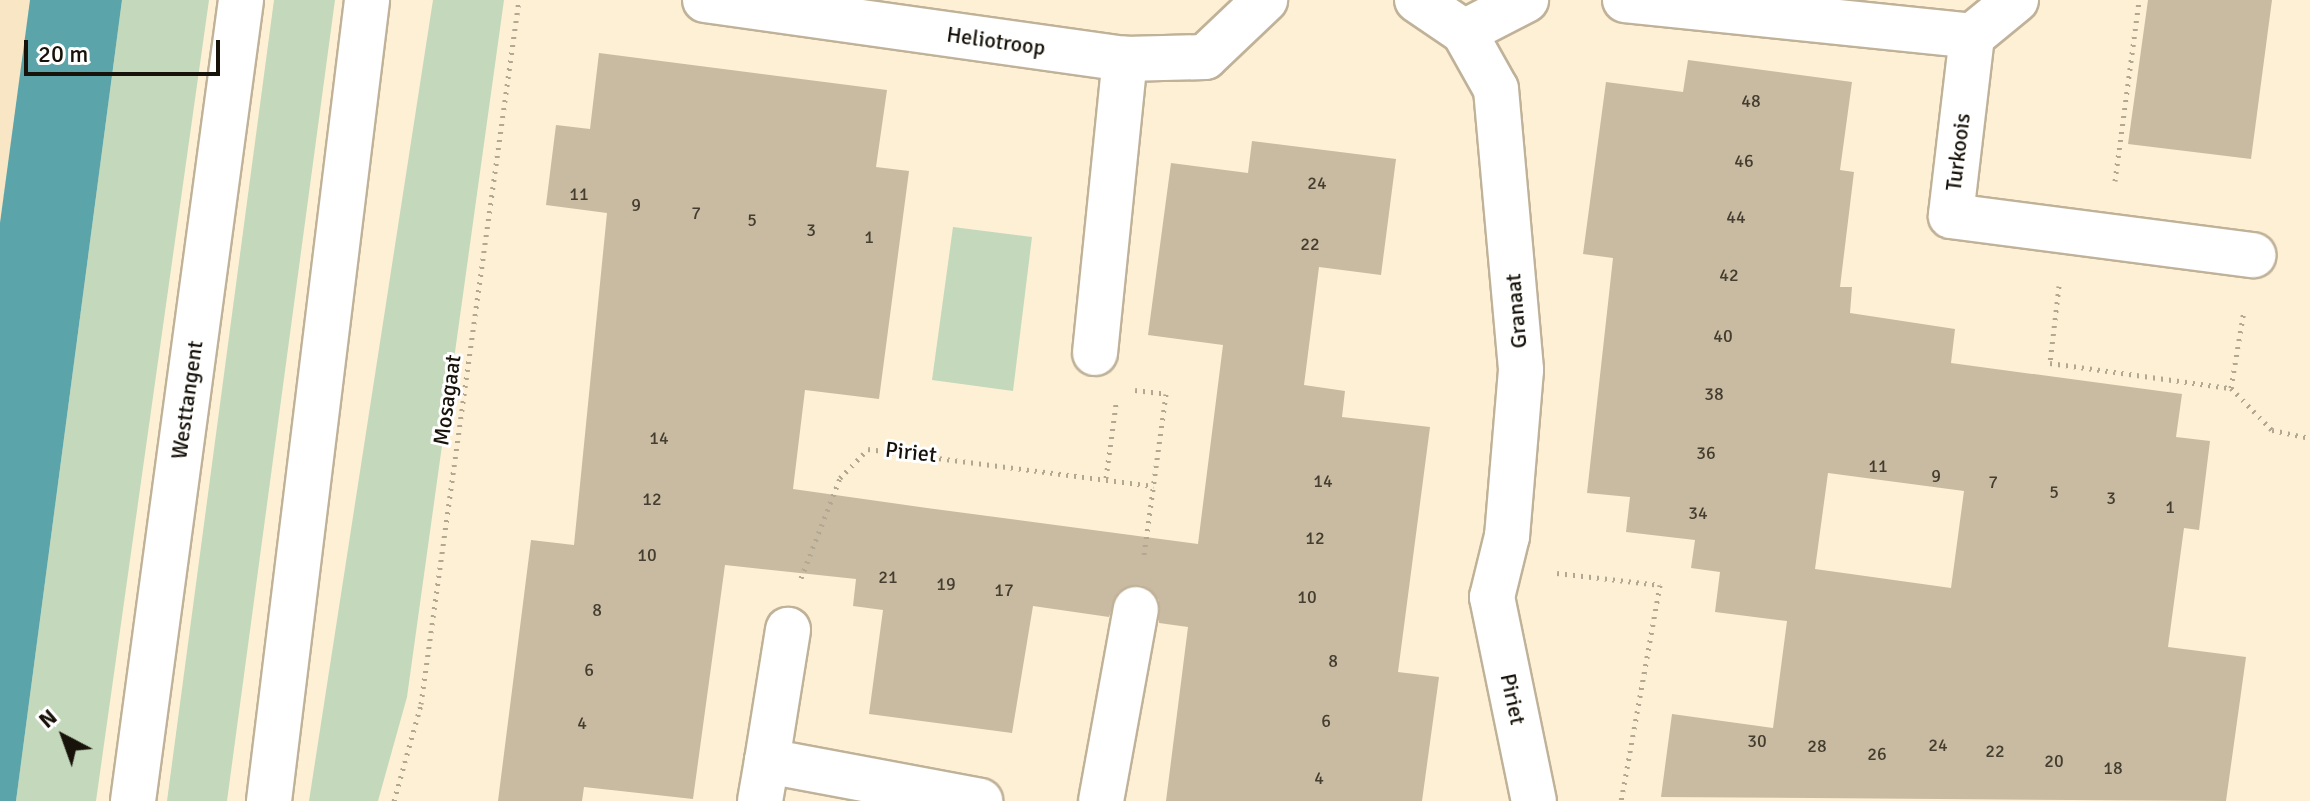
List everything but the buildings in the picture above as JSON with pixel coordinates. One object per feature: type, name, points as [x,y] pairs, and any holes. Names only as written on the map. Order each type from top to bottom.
[{"type":"street","name":"Westtangent","points":[[133,801],[241,0]]},
{"type":"street","points":[[269,801],[367,0]]},
{"type":"street","name":"Heliotroop","points":[[705,0],[862,11],[1125,59],[1205,57],[1265,0]]},
{"type":"street","name":"Granaat","points":[[1417,0],[1464,32],[1496,89],[1521,370],[1495,582]]},
{"type":"street","points":[[1464,32],[1526,0]]},
{"type":"street","points":[[1625,0],[1972,36],[2016,0]]},
{"type":"street","name":"Turkoois","points":[[1972,36],[1951,216],[2253,255]]},
{"type":"street","points":[[1095,353],[1125,59]]},
{"type":"street","name":"Piriet","points":[[1495,582],[1534,801]]},
{"type":"street","points":[[1101,801],[1136,609]]},
{"type":"street","points":[[788,630],[764,781],[980,801]]},
{"type":"path","name":"Mosagaat","points":[[394,801],[421,704],[519,0]]},
{"type":"path","points":[[2139,0],[2087,232],[2050,363],[2231,388],[2272,430],[2310,438]]},
{"type":"path","points":[[2231,388],[2253,255]]},
{"type":"path","points":[[1106,478],[1118,387],[1166,394],[1136,609]]},
{"type":"path","name":"Piriet","points":[[788,630],[818,526],[840,478],[868,449],[1154,486]]},
{"type":"path","points":[[1495,582],[1660,585],[1621,801]]},
{"type":"shaded area","points":[[0,0],[67,0],[0,498]]},
{"type":"green space","points":[[122,0],[209,0],[96,801],[16,801]]},
{"type":"green space","points":[[274,0],[335,0],[227,801],[167,801]]},
{"type":"green space","points":[[433,0],[504,0],[407,697],[378,801],[309,801]]},
{"type":"green space","points":[[953,227],[1032,237],[1013,391],[932,380]]},
{"type":"water","points":[[30,0],[122,0],[16,801],[0,801],[0,223]]}]
